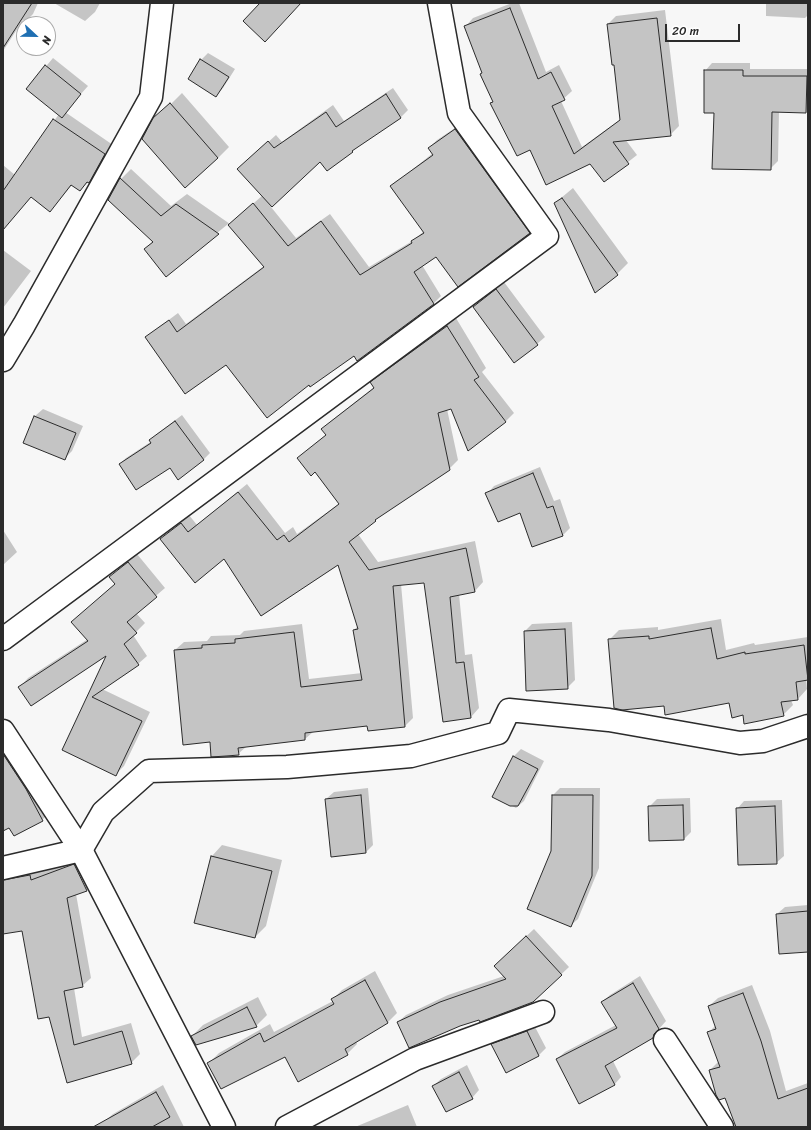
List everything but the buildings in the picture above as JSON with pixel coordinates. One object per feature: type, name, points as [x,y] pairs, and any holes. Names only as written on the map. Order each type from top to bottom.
[{"type":"street","points":[[3,360],[151,97],[162,3]]},
{"type":"street","points":[[3,639],[547,236],[459,113],[439,3]]},
{"type":"street","points":[[3,868],[81,850],[103,812],[149,771],[287,767],[411,756],[498,732],[509,710],[610,720],[740,743],[763,741],[808,726]]},
{"type":"street","points":[[3,731],[81,850],[224,1127]]},
{"type":"street","points":[[287,1127],[415,1059],[543,1012]]},
{"type":"street","points":[[665,1040],[722,1127]]}]
